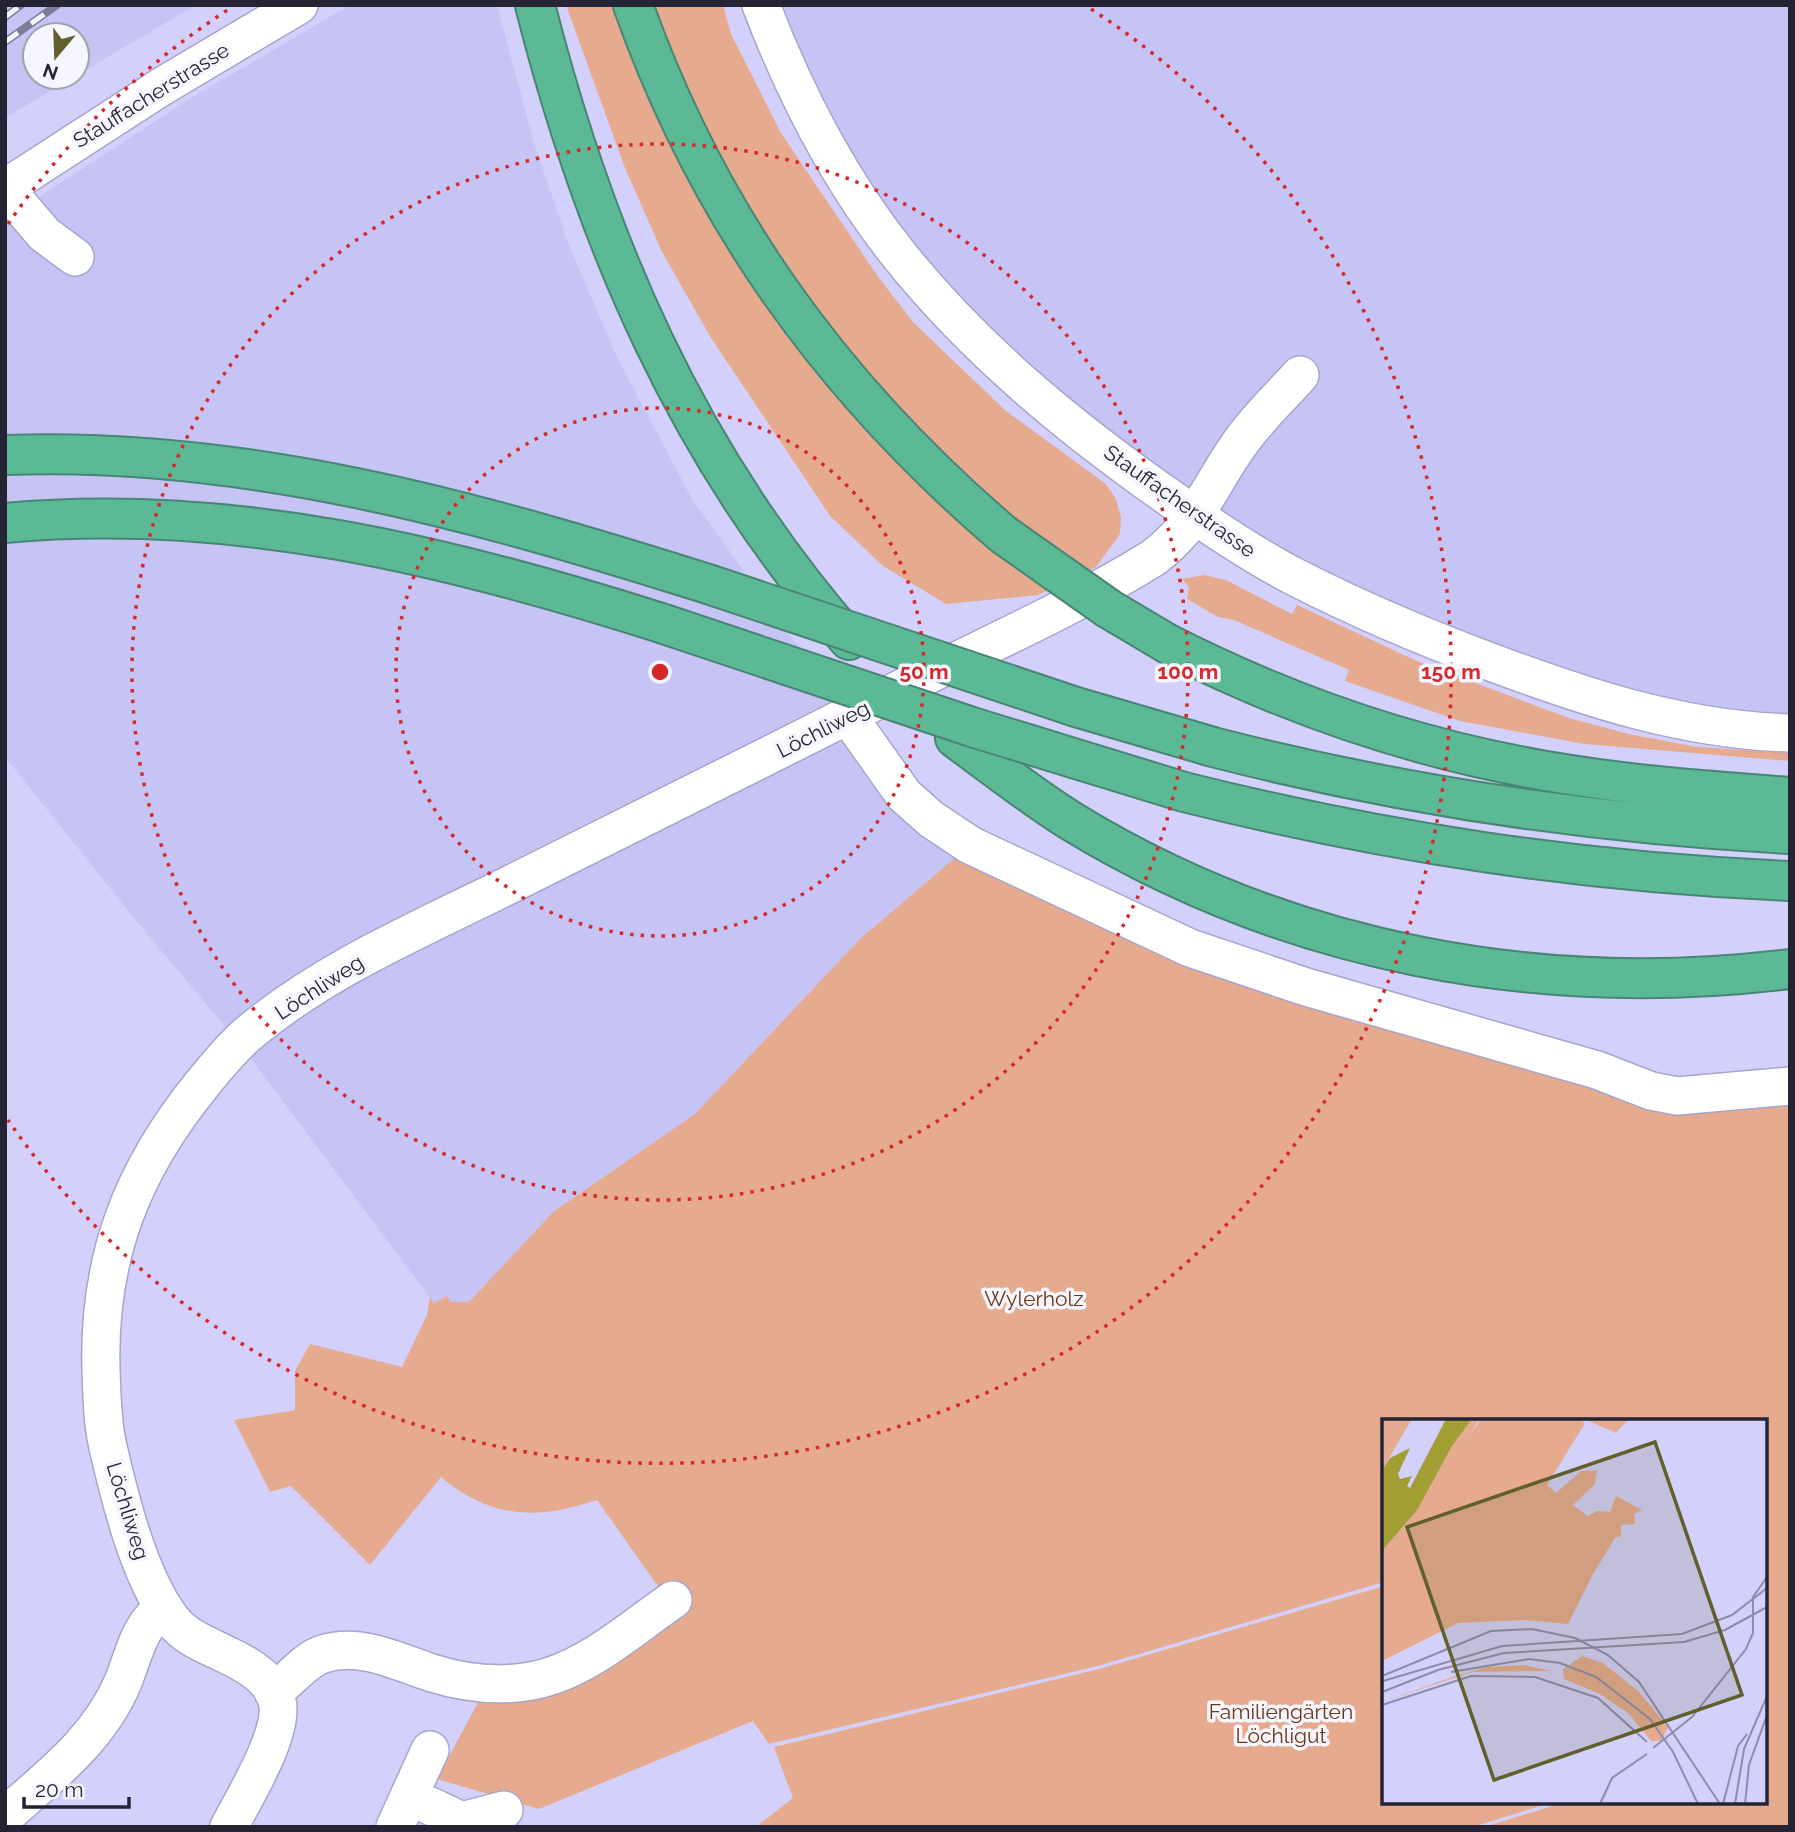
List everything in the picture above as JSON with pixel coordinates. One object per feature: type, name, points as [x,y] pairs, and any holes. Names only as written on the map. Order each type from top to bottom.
[{"type":"highway","points":[[535,5],[574,144],[639,315],[668,376],[727,479],[816,602],[854,645],[955,738],[1071,821],[1129,853],[1209,892],[1272,916],[1390,952],[1483,969],[1576,978],[1664,980],[1790,969]]},
{"type":"highway","points":[[634,5],[686,135],[729,215],[780,294],[838,370],[901,441],[1004,535],[1099,602],[1168,644],[1226,673],[1297,703],[1378,731],[1464,755],[1547,771],[1623,782],[1790,797]]},
{"type":"highway","points":[[17,454],[158,458],[255,469],[346,485],[531,530],[708,584],[1063,703],[1213,747],[1352,780],[1544,813],[1634,824],[1790,834]]},
{"type":"highway","points":[[18,522],[155,519],[249,526],[337,538],[519,580],[664,624],[1049,752],[1184,792],[1343,830],[1455,850],[1631,872],[1790,881]]},
{"type":"street","name":"Stauffacherstrasse","points":[[5,188],[161,88],[299,5]]},
{"type":"street","name":"Stauffacherstrasse","points":[[761,5],[794,83],[843,173],[876,225],[928,289],[1021,383],[1131,471],[1196,516],[1297,578],[1365,611],[1538,680],[1601,702],[1659,718],[1713,727],[1790,733]]},
{"type":"street","points":[[5,188],[44,234],[75,257]]},
{"type":"street","name":"Löchliweg","points":[[273,1692],[266,1681],[252,1669],[192,1639],[175,1624],[164,1608],[139,1554],[106,1441],[100,1340],[109,1261],[123,1216],[142,1172],[187,1104],[247,1034],[325,979],[406,933],[848,716],[1126,575],[1177,540],[1196,516],[1243,439],[1300,375]]},
{"type":"street","points":[[848,716],[904,794],[931,819],[982,851],[1190,948],[1256,972],[1597,1070],[1651,1091],[1677,1096],[1790,1086]]},
{"type":"street","points":[[229,1827],[274,1732],[278,1703],[273,1692],[322,1654],[344,1651],[371,1653],[456,1679],[494,1685],[532,1681],[556,1675],[582,1661],[673,1600]]},
{"type":"street","points":[[5,1816],[90,1737],[121,1686],[147,1622],[164,1608]]},
{"type":"street","points":[[430,1750],[402,1811],[461,1821],[503,1810]]},
{"type":"shaded area","points":[[5,5],[196,5],[91,67],[91,21],[21,21],[21,91],[50,91],[5,118]]},
{"type":"shaded area","points":[[350,5],[497,5],[534,143],[568,243],[616,355],[692,499],[848,716],[970,845],[860,939],[695,1114],[553,1212],[469,1302],[434,1303],[240,1044],[137,922],[5,757],[5,219],[191,98]]},
{"type":"shaded area","points":[[773,5],[1790,5],[1790,714],[1734,714],[1586,679],[1415,617],[1216,513],[1036,381],[895,229],[819,106]]},
{"type":"green space","points":[[566,5],[723,5],[731,34],[781,133],[879,278],[914,323],[1006,411],[1106,484],[1116,499],[1121,517],[1120,534],[1096,567],[1038,595],[946,604],[883,566],[830,516],[711,338],[662,252],[625,168]]},
{"type":"green space","points":[[1204,575],[1226,580],[1292,614],[1297,605],[1417,661],[1569,718],[1629,734],[1697,747],[1790,753],[1790,761],[1584,744],[1460,721],[1345,681],[1349,670],[1234,620],[1218,617],[1187,599],[1189,587],[1182,579]]},
{"type":"green space","name":"Wylerholz","points":[[970,845],[1106,911],[1651,1091],[1790,1086],[1790,1827],[1484,1827],[1559,1804],[1767,1804],[1767,1419],[1382,1419],[1382,1583],[1098,1666],[769,1744],[753,1721],[539,1809],[437,1779],[482,1695],[674,1609],[597,1500],[555,1511],[516,1512],[478,1501],[441,1477],[370,1565],[291,1486],[270,1492],[234,1420],[295,1410],[295,1371],[310,1344],[402,1367],[427,1315],[430,1297],[434,1303],[447,1296],[451,1302],[469,1302],[553,1212],[695,1114],[860,939]]},
{"type":"green space","name":"Familiengärten Löchligut","points":[[1382,1587],[1382,1804],[1547,1804],[1473,1827],[756,1827],[793,1798],[774,1747],[1099,1669]]},
{"type":"railway","points":[[5,17],[21,5]]},
{"type":"railway","points":[[5,42],[57,5]]}]
